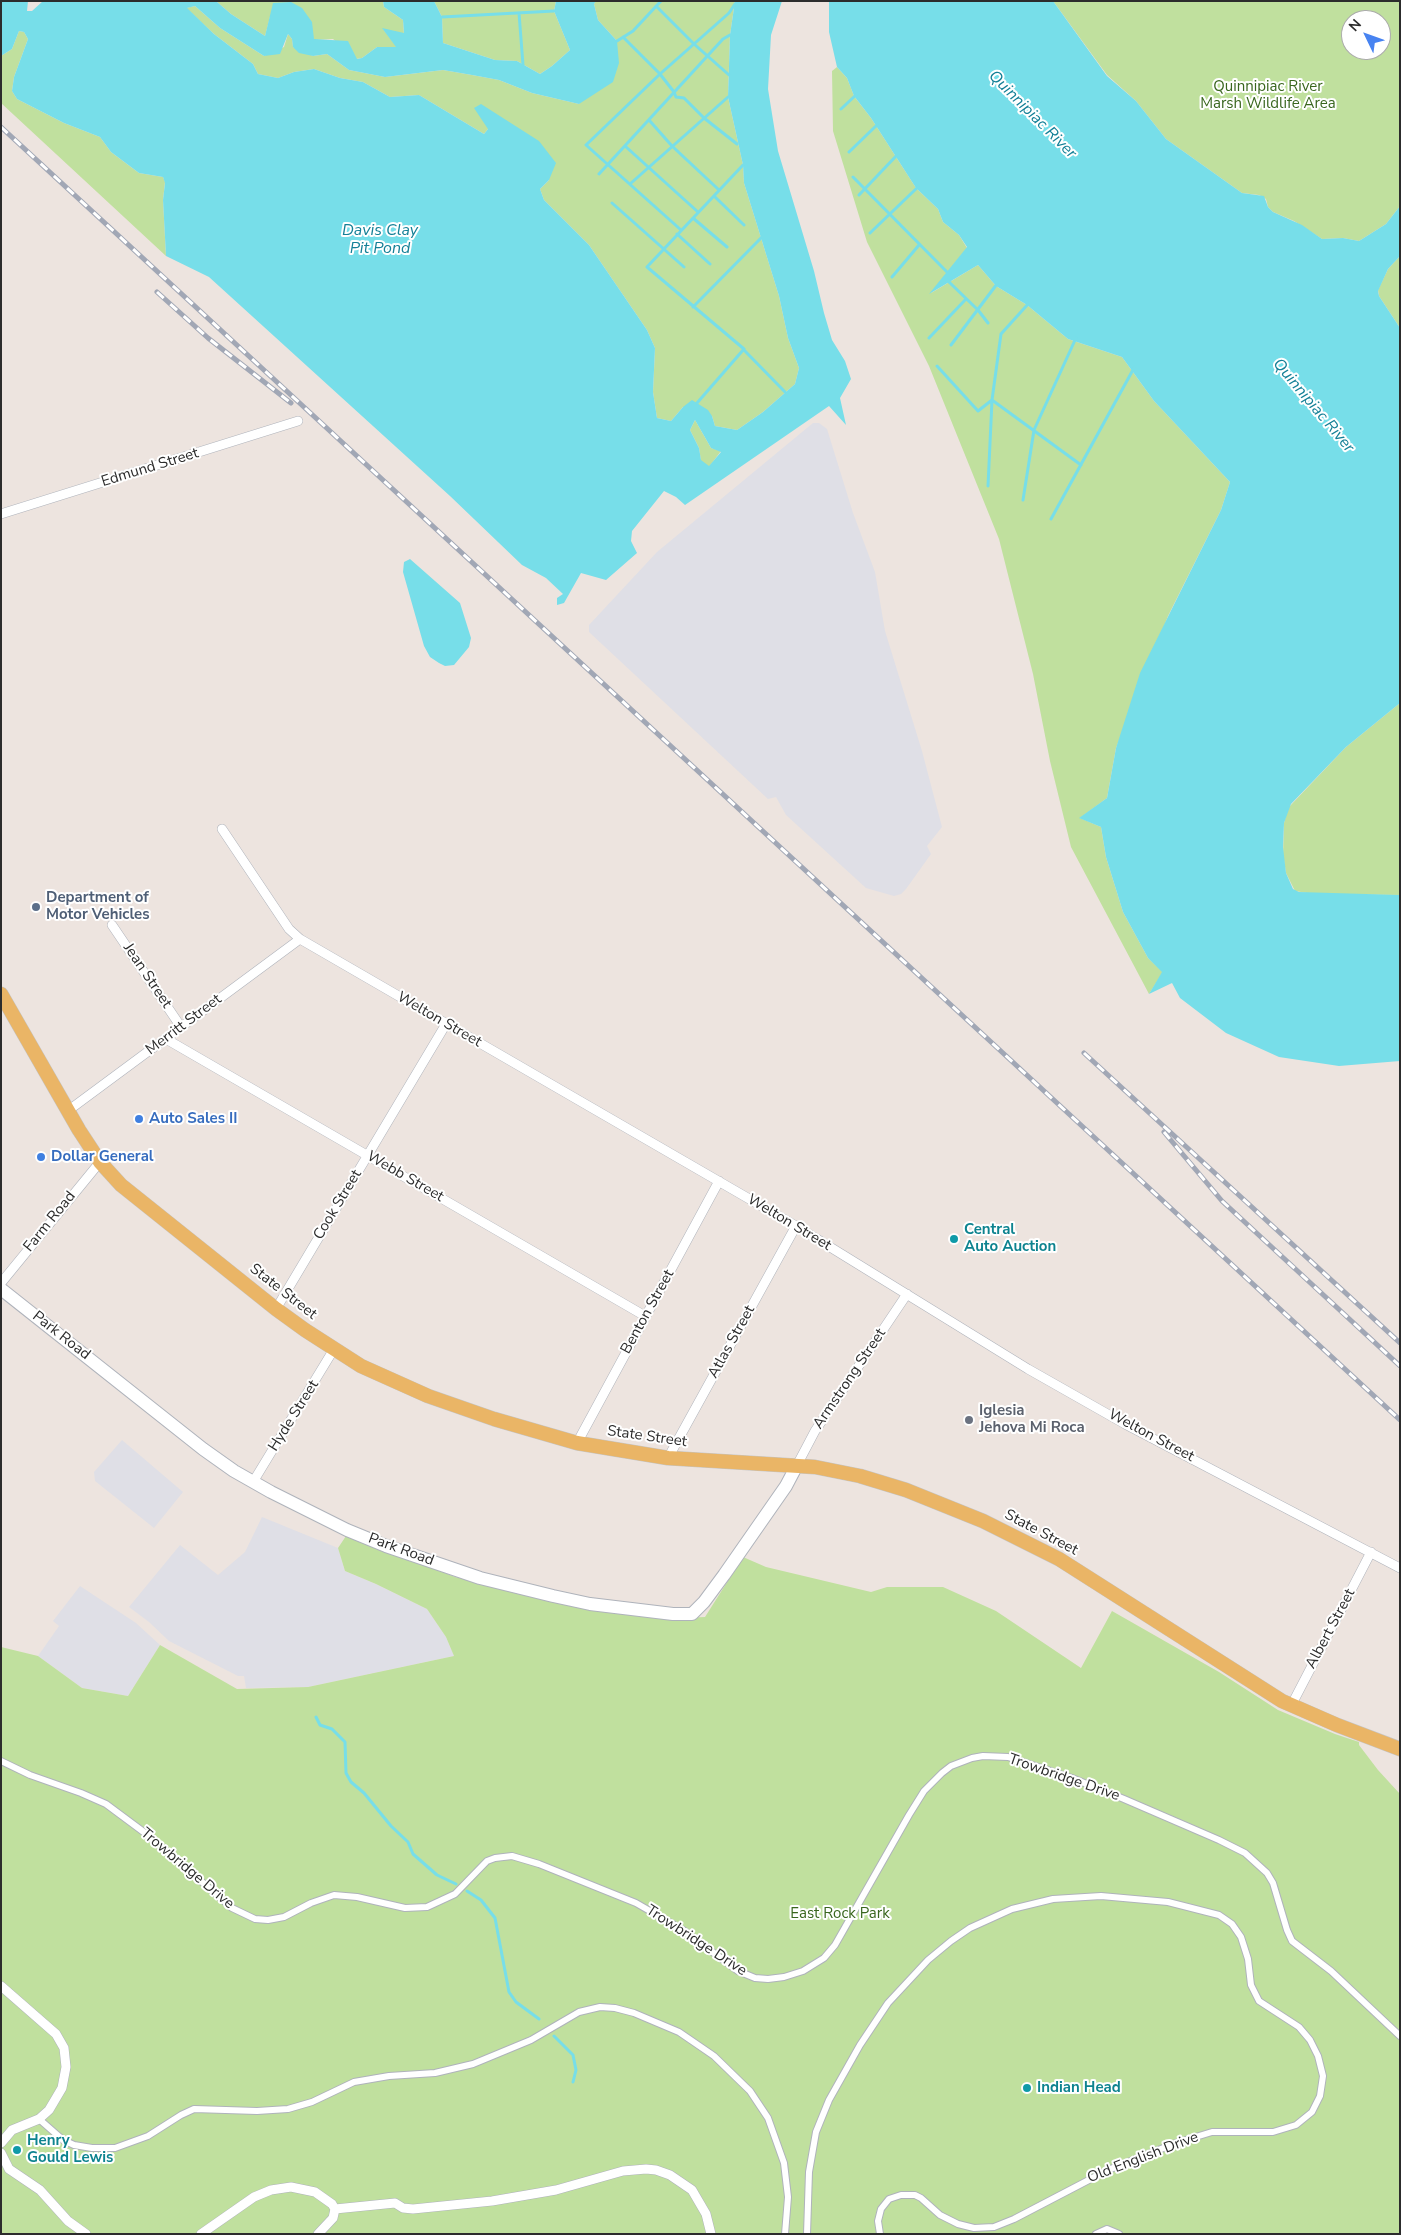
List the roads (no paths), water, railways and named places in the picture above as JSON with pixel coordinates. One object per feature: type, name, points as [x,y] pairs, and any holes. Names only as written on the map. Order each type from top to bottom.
[{"type":"main road","name":"State Street","points":[[1,994],[100,1162],[121,1184],[276,1309],[361,1366],[428,1396],[494,1419],[577,1443],[668,1458],[840,1471],[889,1484],[1015,1536],[1087,1576],[1257,1687],[1291,1706],[1400,1749]]},
{"type":"main road","name":"Park Road","points":[[1,1289],[203,1449],[253,1482],[357,1534],[480,1578],[571,1600],[687,1615],[696,1611],[709,1596],[786,1486],[796,1467]]},
{"type":"street","name":"Edmund Street","points":[[1,514],[298,421]]},
{"type":"street","name":"Welton Street","points":[[222,829],[289,929],[300,939],[796,1226],[1028,1369],[1125,1424],[1400,1568]]},
{"type":"street","name":"Jean Street","points":[[112,925],[182,1027]]},
{"type":"street","name":"Merritt Street","points":[[69,1110],[300,939]]},
{"type":"street","name":"Cook Street","points":[[276,1309],[446,1024]]},
{"type":"street","name":"Webb Street","points":[[166,1039],[645,1316]]},
{"type":"street","name":"Farm Road","points":[[1,1283],[100,1162]]},
{"type":"street","name":"Benton Street","points":[[577,1443],[719,1181]]},
{"type":"street","name":"Atlas Street","points":[[668,1458],[796,1226]]},
{"type":"street","name":"Armstrong Street","points":[[796,1467],[815,1431],[907,1294]]},
{"type":"street","name":"Hyde Street","points":[[253,1482],[334,1349]]},
{"type":"street","name":"Albert Street","points":[[1291,1706],[1371,1552]]},
{"type":"street","name":"Trowbridge Drive","points":[[1,1761],[30,1775],[106,1804],[149,1836],[232,1908],[255,1918],[268,1920],[284,1917],[311,1903],[334,1895],[357,1897],[406,1908],[427,1907],[455,1894],[487,1862],[495,1858],[512,1856],[547,1866],[636,1903],[683,1930],[738,1971],[755,1978],[768,1978],[784,1977],[803,1971],[824,1958],[835,1945],[909,1815],[924,1791],[942,1772],[960,1761],[972,1758],[983,1756],[1008,1757],[1072,1778],[1124,1799],[1219,1840],[1251,1858],[1267,1873],[1273,1883],[1292,1941],[1331,1971],[1400,2036]]},
{"type":"street","name":"Old English Drive","points":[[806,2234],[809,2172],[814,2142],[825,2108],[842,2076],[874,2024],[909,1980],[951,1941],[990,1917],[1012,1909],[1053,1899],[1101,1896],[1168,1902],[1210,1912],[1227,1920],[1241,1937],[1247,1951],[1251,1985],[1256,1997],[1262,2004],[1289,2018],[1299,2027],[1314,2047],[1320,2063],[1322,2086],[1316,2105],[1305,2119],[1296,2125],[1273,2132],[1212,2132],[1183,2140],[1108,2170],[1014,2219],[994,2227],[974,2228],[958,2224],[940,2215],[921,2198],[901,2195],[889,2199],[880,2209],[878,2221],[880,2234]]},
{"type":"street","points":[[1,1986],[56,2034],[64,2048],[66,2070],[62,2088],[53,2106],[38,2119],[12,2130],[1,2143]]},
{"type":"street","points":[[38,2119],[63,2140],[74,2145],[92,2148],[115,2148],[148,2136],[194,2109],[257,2111],[288,2109],[312,2102],[339,2088],[361,2080],[435,2073],[473,2064],[531,2040],[579,2012],[600,2007],[615,2008],[634,2013],[679,2032],[714,2056],[750,2091],[768,2118],[784,2163],[788,2197],[785,2234]]},
{"type":"street","points":[[1,2153],[9,2169],[33,2185],[68,2221],[86,2234]]},
{"type":"street","points":[[334,2209],[395,2203],[403,2208],[413,2209],[515,2199],[556,2190],[623,2171],[646,2169],[670,2175],[692,2190],[706,2214],[711,2234]]},
{"type":"street","points":[[201,2234],[254,2197],[280,2188],[300,2187],[328,2199],[334,2209],[330,2222],[318,2234]]},
{"type":"street","points":[[1096,2234],[1107,2229],[1119,2234]]},
{"type":"water","name":"Davis Clay Pit Pond","points":[[1,1],[28,1],[27,11],[32,11],[43,1],[216,1],[231,14],[265,36],[273,3],[291,2],[302,8],[312,22],[314,39],[348,41],[357,59],[362,58],[377,47],[396,47],[382,28],[404,33],[403,20],[384,7],[383,1],[434,1],[442,17],[443,43],[495,60],[517,61],[540,74],[570,50],[554,11],[556,1],[596,1],[594,4],[598,20],[617,41],[619,63],[613,82],[579,104],[532,93],[499,80],[443,70],[385,77],[349,70],[327,54],[313,56],[299,53],[293,47],[292,39],[288,34],[280,54],[264,56],[220,28],[195,6],[187,8],[214,34],[253,64],[258,74],[278,78],[294,72],[314,69],[340,78],[363,82],[390,97],[419,95],[484,134],[488,129],[474,108],[481,104],[539,141],[556,163],[549,180],[540,189],[544,200],[589,245],[647,330],[655,348],[653,392],[657,418],[671,421],[692,400],[708,410],[715,426],[737,430],[763,412],[795,384],[799,368],[788,338],[779,296],[744,183],[743,165],[728,97],[730,35],[735,1],[782,1],[771,35],[768,89],[778,151],[814,271],[824,313],[832,340],[845,361],[851,379],[840,398],[846,425],[829,406],[685,505],[676,497],[664,491],[632,531],[631,541],[637,553],[606,580],[581,573],[564,603],[557,605],[557,598],[563,594],[546,578],[522,565],[450,496],[209,277],[166,256],[163,200],[165,183],[163,177],[139,173],[111,152],[100,137],[64,123],[17,99],[12,91],[14,77],[28,39],[24,32],[19,31],[12,49],[1,56]],"holes":[[[695,420],[711,448],[721,452],[709,466],[701,460],[699,448],[690,430]]]},
{"type":"water","name":"Quinnipiac River","points":[[829,1],[1053,1],[1107,76],[1136,101],[1166,139],[1242,193],[1264,196],[1268,207],[1273,212],[1302,225],[1322,239],[1343,238],[1359,241],[1386,224],[1400,206],[1400,256],[1388,269],[1378,291],[1379,296],[1400,328],[1400,703],[1346,747],[1291,804],[1284,823],[1283,847],[1286,873],[1293,889],[1299,892],[1400,895],[1400,1061],[1339,1066],[1279,1057],[1226,1033],[1180,998],[1172,983],[1149,994],[1162,972],[1148,958],[1123,912],[1106,857],[1101,827],[1079,818],[1107,798],[1116,748],[1140,673],[1221,510],[1230,482],[1154,401],[1122,357],[1068,339],[1027,305],[996,286],[978,265],[929,294],[967,247],[959,235],[943,222],[938,209],[916,188],[871,118],[854,96],[847,78],[837,67],[829,32]]},
{"type":"water","points":[[410,559],[460,603],[471,638],[469,647],[454,665],[445,666],[439,663],[430,657],[424,646],[403,572],[404,562]]},
{"type":"waterway","points":[[617,41],[633,31],[661,1]]},
{"type":"waterway","points":[[681,230],[586,145],[660,74],[729,13],[735,4]]},
{"type":"waterway","points":[[656,6],[694,44],[729,75]]},
{"type":"waterway","points":[[442,17],[554,11]]},
{"type":"waterway","points":[[519,13],[523,65]]},
{"type":"waterway","points":[[599,174],[723,39],[730,35]]},
{"type":"waterway","points":[[623,37],[660,74],[676,97],[684,98],[704,118],[737,144]]},
{"type":"waterway","points":[[841,109],[857,94]]},
{"type":"waterway","points":[[630,184],[728,97]]},
{"type":"waterway","points":[[649,120],[672,146],[719,190]]},
{"type":"waterway","points":[[849,152],[877,125]]},
{"type":"waterway","points":[[625,146],[698,212]]},
{"type":"waterway","points":[[859,195],[898,154]]},
{"type":"waterway","points":[[697,403],[744,349],[647,267],[743,165]]},
{"type":"waterway","points":[[853,177],[950,273]]},
{"type":"waterway","points":[[870,233],[918,187]]},
{"type":"waterway","points":[[714,196],[744,225]]},
{"type":"waterway","points":[[612,203],[684,267]]},
{"type":"waterway","points":[[693,218],[727,247]]},
{"type":"waterway","points":[[677,234],[710,264]]},
{"type":"waterway","points":[[693,307],[762,237]]},
{"type":"waterway","points":[[892,277],[919,245]]},
{"type":"waterway","points":[[950,280],[949,282],[978,310],[988,323]]},
{"type":"waterway","points":[[951,345],[997,284]]},
{"type":"waterway","points":[[929,338],[966,299]]},
{"type":"waterway","points":[[937,366],[978,411],[992,400],[1001,334],[1029,303]]},
{"type":"waterway","points":[[1023,500],[1034,430],[1076,338]]},
{"type":"waterway","points":[[744,350],[785,392]]},
{"type":"waterway","points":[[1051,519],[1134,368]]},
{"type":"waterway","points":[[992,400],[1081,465]]},
{"type":"waterway","points":[[988,486],[992,400]]},
{"type":"waterway","points":[[316,1717],[320,1725],[332,1729],[345,1742],[346,1773],[351,1782],[364,1793],[391,1826],[408,1842],[413,1854],[437,1875],[456,1884]]},
{"type":"waterway","points":[[467,1891],[481,1900],[495,1918],[509,1992],[516,2002],[539,2019]]},
{"type":"waterway","points":[[554,2036],[573,2055],[576,2070],[573,2082]]},
{"type":"railway","points":[[1,127],[1400,1420]]},
{"type":"railway","points":[[157,292],[208,338],[291,403]]},
{"type":"railway","points":[[1084,1053],[1400,1343]]},
{"type":"railway","points":[[1164,1132],[1222,1201],[1400,1366]]},
{"type":"place","name":"Department of Motor Vehicles","points":[[36,907]]},
{"type":"place","name":"Auto Sales II","points":[[139,1119]]},
{"type":"place","name":"Dollar General","points":[[41,1157]]},
{"type":"place","name":"Central Auto Auction","points":[[954,1239]]},
{"type":"place","name":"Iglesia Jehova Mi Roca","points":[[969,1420]]},
{"type":"place","name":"Indian Head","points":[[1027,2088]]},
{"type":"place","name":"Henry Gould Lewis","points":[[17,2150]]},
{"type":"park label","name":"Quinnipiac River Marsh Wildlife Area","points":[[1268,96]]},
{"type":"park label","name":"East Rock Park","points":[[840,1914]]}]
